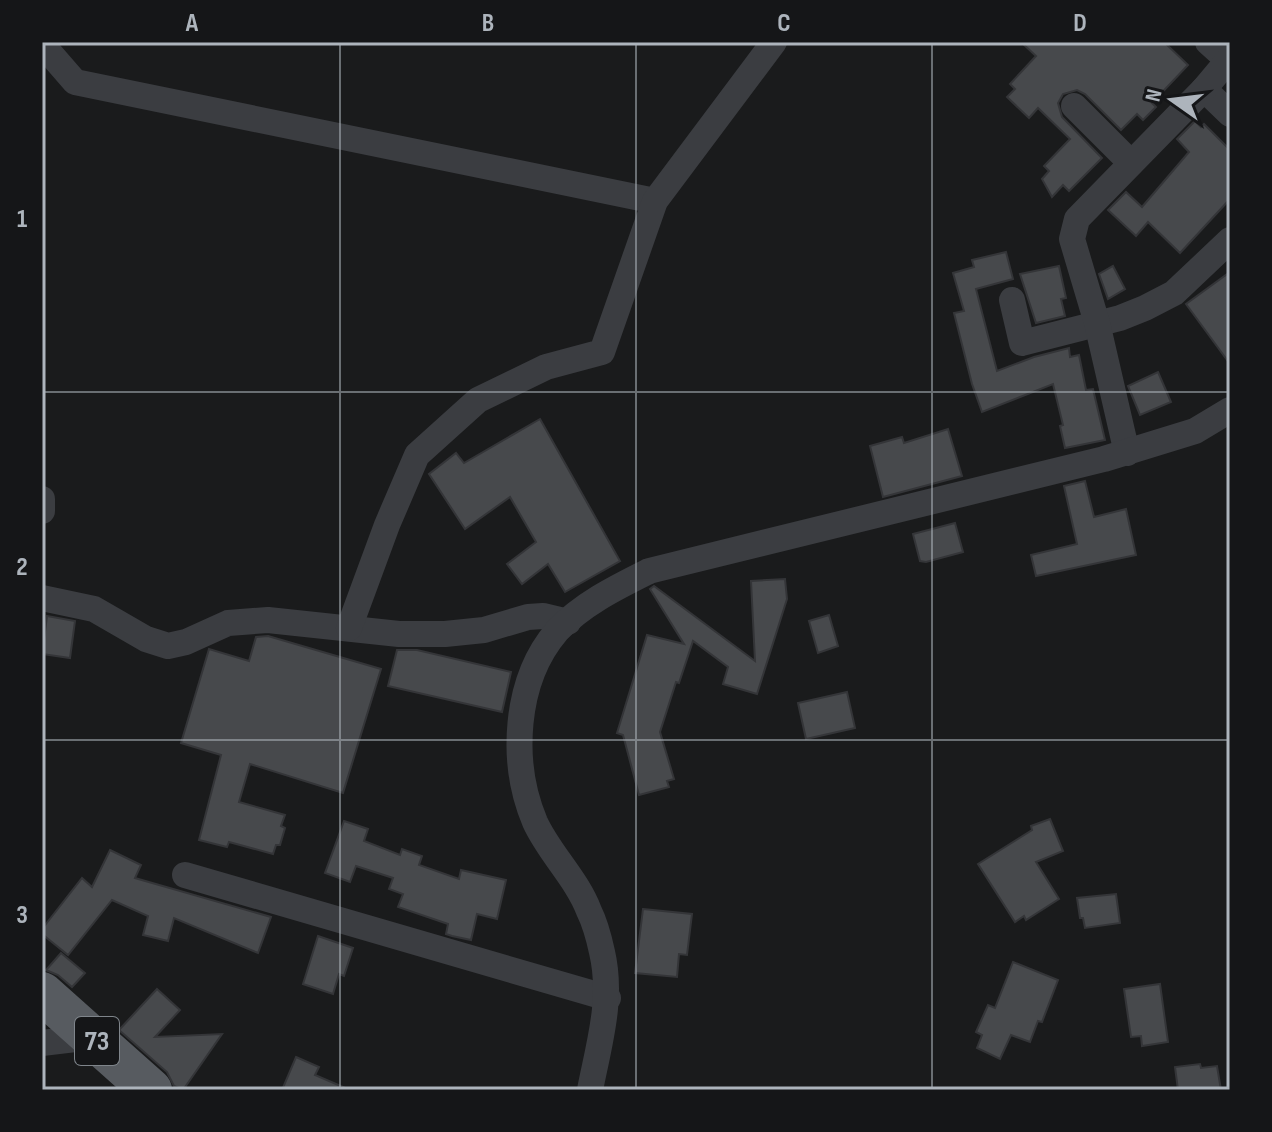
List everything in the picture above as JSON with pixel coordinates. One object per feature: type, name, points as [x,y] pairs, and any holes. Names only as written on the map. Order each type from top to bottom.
[{"type":"main road","name":"73","points":[[42,993],[151,1090]]},
{"type":"street","points":[[349,628],[417,455],[478,400],[546,367],[602,352],[655,201],[774,42]]},
{"type":"street","points":[[1127,453],[1097,323],[1072,239],[1077,219],[1204,89],[1229,59],[1208,42]]},
{"type":"street","points":[[42,44],[75,82],[655,201]]},
{"type":"street","points":[[1204,89],[1230,114]]},
{"type":"street","points":[[1074,106],[1131,163]]},
{"type":"street","points":[[1012,300],[1022,343],[1097,323],[1145,308],[1174,293],[1230,240]]},
{"type":"street","points":[[590,1090],[608,998],[602,952],[589,909],[536,823],[518,760],[525,697],[543,650],[559,629],[586,605],[649,571],[1127,453],[1195,431],[1230,410]]},
{"type":"street","points":[[42,499],[42,511]]},
{"type":"street","points":[[42,598],[94,609],[146,639],[168,646],[186,642],[228,623],[268,620],[399,634],[484,630],[528,617],[543,616],[568,622]]},
{"type":"street","points":[[185,875],[608,998]]},
{"type":"street","points":[[42,1043],[92,1037]]},
{"type":"building","points":[[1021,42],[1164,42],[1188,65],[1152,103],[1156,107],[1143,120],[1137,114],[1121,130],[1085,94],[1077,90],[1063,94],[1058,103],[1062,117],[1102,158],[1069,191],[1063,185],[1052,197],[1042,179],[1049,171],[1044,166],[1070,139],[1038,108],[1029,118],[1007,97],[1015,89],[1010,84],[1036,56]]},
{"type":"building","points":[[1195,121],[1201,127],[1204,124],[1230,150],[1230,199],[1180,253],[1148,222],[1136,236],[1108,210],[1126,192],[1142,207],[1189,152],[1177,139]]},
{"type":"building","points":[[1006,252],[1013,279],[976,289],[997,371],[1069,348],[1070,357],[1079,355],[1086,390],[1093,389],[1105,440],[1065,448],[1053,384],[982,412],[954,313],[964,311],[953,273],[974,267],[972,260]]},
{"type":"building","points":[[1059,266],[1066,298],[1061,299],[1065,316],[1036,323],[1020,274]]},
{"type":"building","points":[[1113,266],[1125,289],[1108,299],[1099,274]]},
{"type":"building","points":[[1230,272],[1230,364],[1186,304]]},
{"type":"building","points":[[1158,372],[1171,402],[1140,415],[1128,386]]},
{"type":"building","points":[[540,419],[620,561],[565,592],[548,564],[522,584],[507,564],[536,542],[510,497],[465,529],[429,474],[456,453],[464,463]]},
{"type":"building","points":[[948,429],[962,476],[883,497],[870,446],[902,437],[904,443]]},
{"type":"building","points":[[1085,481],[1094,517],[1126,509],[1136,555],[1036,576],[1031,555],[1077,544],[1064,486]]},
{"type":"building","points":[[955,523],[963,552],[920,561],[913,534]]},
{"type":"building","points":[[785,579],[787,599],[757,694],[723,684],[728,667],[693,641],[660,732],[674,779],[667,781],[669,787],[639,795],[623,735],[617,733],[647,635],[684,644],[650,589],[654,586],[755,661],[751,581]]},
{"type":"building","points":[[829,615],[838,646],[818,653],[809,621]]},
{"type":"building","points":[[47,616],[75,621],[70,658],[42,654]]},
{"type":"building","points":[[268,636],[381,669],[343,793],[250,764],[239,802],[285,815],[280,845],[276,845],[273,854],[229,842],[227,847],[199,840],[221,755],[181,743],[209,649],[249,661],[256,637]]},
{"type":"building","points":[[397,650],[417,650],[511,672],[502,712],[388,686]]},
{"type":"building","points":[[847,692],[855,728],[806,739],[798,703]]},
{"type":"building","points":[[1050,819],[1063,851],[1036,862],[1059,899],[1026,920],[1024,916],[1015,922],[978,864],[1032,830],[1031,826]]},
{"type":"building","points":[[344,821],[368,829],[364,841],[400,855],[402,849],[422,856],[419,865],[459,879],[461,870],[506,880],[497,919],[477,914],[471,940],[452,936],[446,934],[448,924],[398,907],[403,894],[389,889],[393,878],[356,866],[350,882],[325,873]]},
{"type":"building","points":[[110,850],[141,865],[135,878],[271,917],[258,953],[174,918],[168,941],[143,935],[148,916],[112,900],[68,955],[42,934],[42,929],[82,878],[92,887]]},
{"type":"building","points":[[1116,894],[1120,923],[1085,928],[1077,898]]},
{"type":"building","points":[[643,909],[692,914],[687,955],[679,954],[677,977],[635,973]]},
{"type":"building","points":[[318,936],[353,948],[344,976],[339,974],[333,994],[303,984]]},
{"type":"building","points":[[61,953],[85,973],[72,987],[46,970]]},
{"type":"building","points":[[1013,962],[1058,980],[1042,1022],[1038,1021],[1030,1042],[1011,1035],[1000,1059],[977,1048],[982,1035],[976,1032],[988,1005],[995,1008]]},
{"type":"building","points":[[1160,984],[1168,1042],[1142,1046],[1141,1036],[1131,1037],[1124,989]]},
{"type":"building","points":[[157,989],[180,1010],[155,1037],[222,1034],[183,1090],[174,1086],[167,1072],[119,1030]]},
{"type":"building","points":[[296,1057],[319,1067],[315,1075],[350,1090],[282,1090]]},
{"type":"building","points":[[1200,1064],[1201,1068],[1217,1066],[1221,1090],[1178,1090],[1175,1067]]}]
